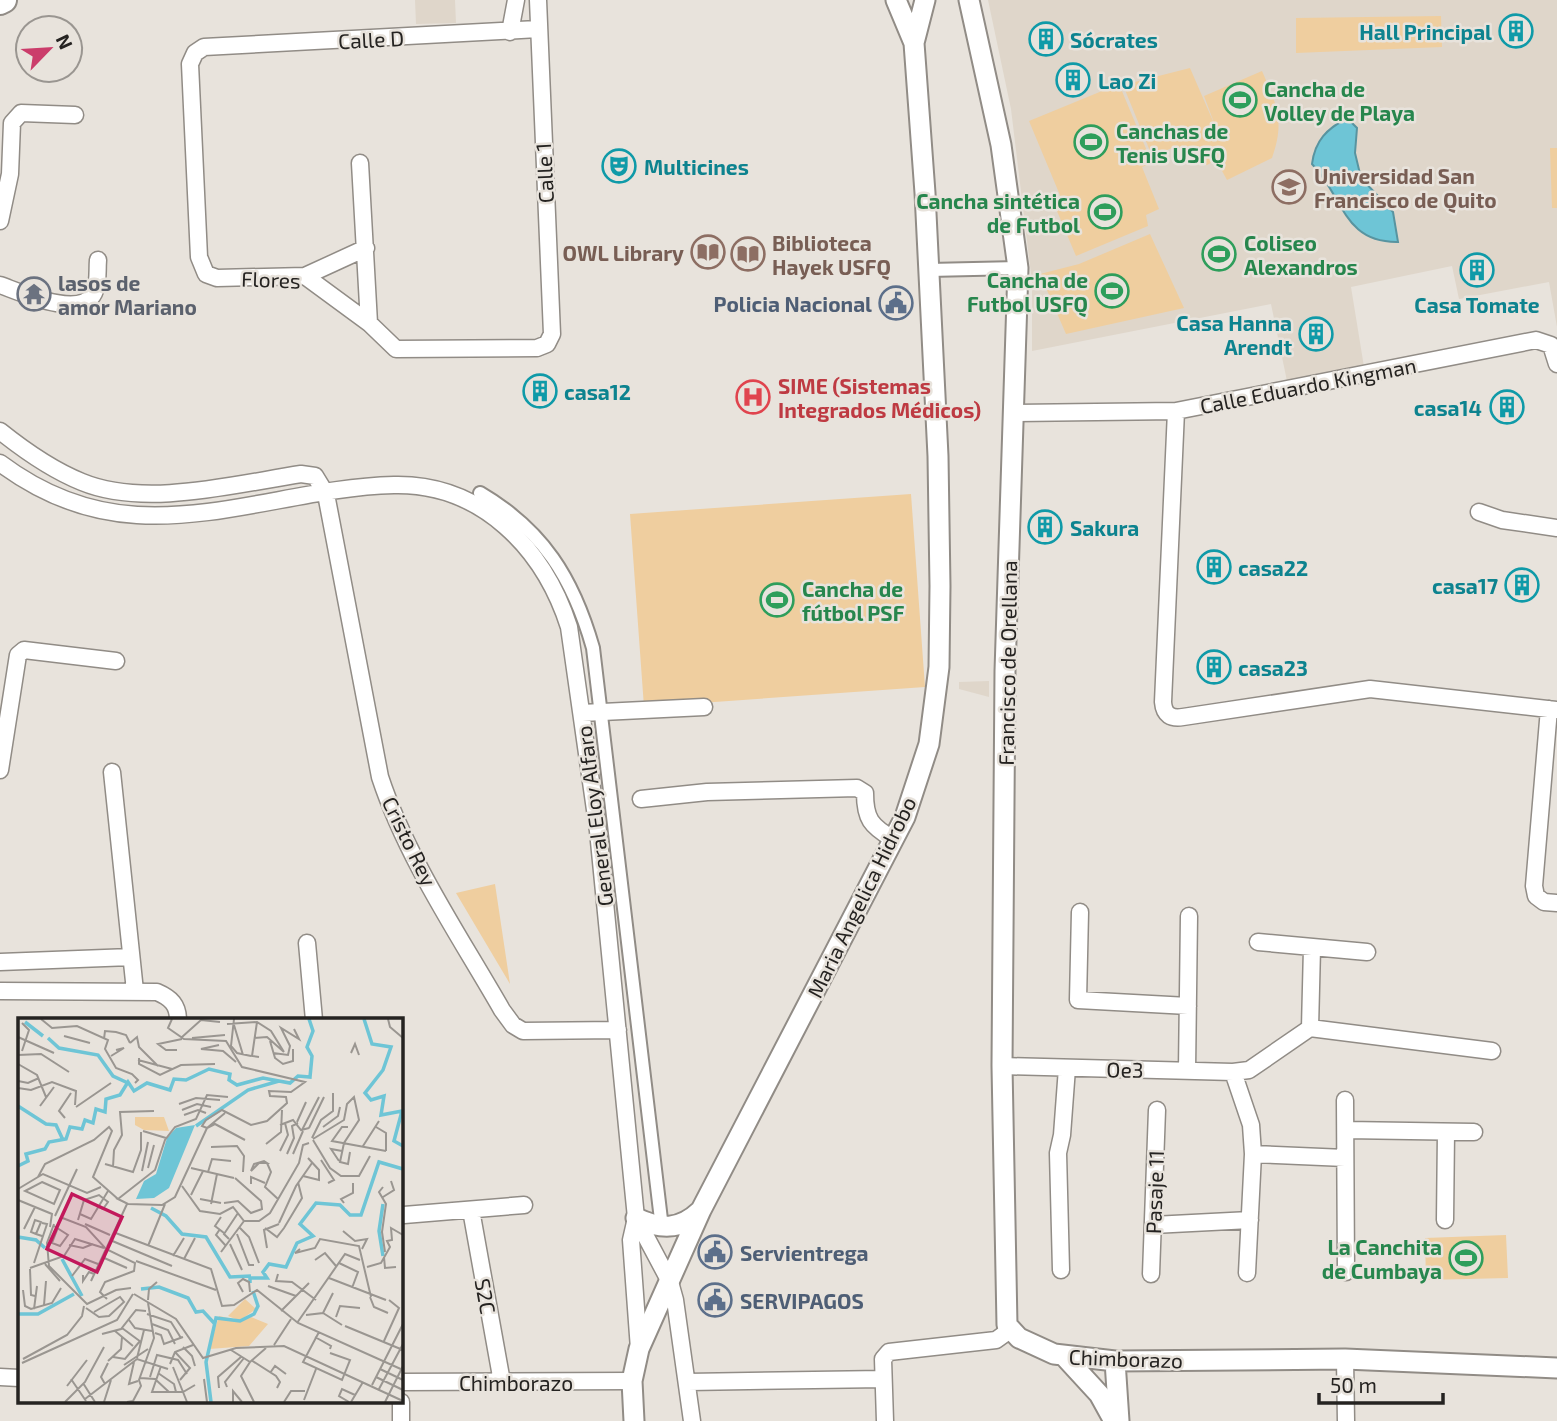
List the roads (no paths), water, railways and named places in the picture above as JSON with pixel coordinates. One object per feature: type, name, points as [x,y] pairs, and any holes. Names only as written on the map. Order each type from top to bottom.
[{"type":"street","points":[[510,33],[515,21],[516,0]]},
{"type":"street","name":"Calle 1","points":[[538,0],[552,334],[547,344]]},
{"type":"street","name":"Maria Angelica Hidrobo","points":[[896,0],[914,43]]},
{"type":"street","name":"Maria Angelica Hidrobo","points":[[634,1421],[632,1381],[639,1349],[701,1210],[905,817],[929,744],[939,667],[938,456],[914,43],[925,0]]},
{"type":"street","name":"Francisco de Orellana","points":[[969,0],[1001,145],[1018,268],[1016,413],[1005,639],[1002,1066],[1006,1320],[1010,1330]]},
{"type":"street","name":"Calle D","points":[[204,47],[510,33],[538,29]]},
{"type":"street","name":"Flores","points":[[204,47],[195,53],[190,64],[200,257],[206,274],[217,278],[305,276],[369,323],[396,349],[537,348],[547,344]]},
{"type":"street","points":[[0,220],[10,174],[12,123],[15,116],[21,113],[75,115]]},
{"type":"street","points":[[360,163],[369,323]]},
{"type":"street","points":[[305,276],[366,248]]},
{"type":"street","points":[[0,285],[51,303],[79,304],[89,300],[94,293],[98,260]]},
{"type":"street","points":[[929,270],[1018,268]]},
{"type":"street","name":"Calle Eduardo Kingman","points":[[1016,413],[1176,411],[1536,340],[1551,345],[1557,364]]},
{"type":"street","points":[[1176,411],[1163,710],[1174,719],[1370,689],[1553,710],[1534,886],[1536,896],[1544,902],[1557,903]]},
{"type":"street","points":[[0,431],[54,469],[85,483],[117,491],[154,494],[301,474],[315,476],[326,494]]},
{"type":"street","name":"General Eloy Alfaro","points":[[0,463],[41,490],[63,499],[88,507],[136,515],[215,512],[376,486],[423,487],[476,505],[516,534],[534,555],[561,603],[569,628],[598,831],[636,1218],[631,1240],[639,1349]]},
{"type":"street","points":[[480,493],[532,530],[572,588],[593,648],[662,1228]]},
{"type":"street","name":"Cristo Rey","points":[[326,494],[380,777],[392,812],[409,846],[513,1025],[523,1031],[618,1030]]},
{"type":"street","points":[[1479,512],[1502,520],[1557,528]]},
{"type":"street","points":[[0,770],[18,654],[24,650],[116,662]]},
{"type":"street","points":[[582,713],[704,707]]},
{"type":"street","points":[[112,772],[135,991]]},
{"type":"street","points":[[641,799],[707,792],[857,788],[865,793],[865,810],[871,826],[893,839]]},
{"type":"street","points":[[1080,912],[1078,1000],[1188,1006]]},
{"type":"street","points":[[1186,1070],[1189,916]]},
{"type":"street","points":[[1258,942],[1367,952]]},
{"type":"street","points":[[307,943],[314,1018]]},
{"type":"street","points":[[1310,1028],[1312,948]]},
{"type":"street","points":[[0,962],[131,957]]},
{"type":"street","points":[[0,991],[157,992],[170,997],[178,1011],[178,1018]]},
{"type":"street","points":[[1247,1273],[1253,1154],[1251,1125],[1241,1071],[1310,1028],[1492,1051]]},
{"type":"street","name":"Oe3","points":[[1002,1066],[1241,1071]]},
{"type":"street","points":[[1061,1270],[1058,1153],[1067,1068]]},
{"type":"street","points":[[1345,1100],[1346,1272]]},
{"type":"street","name":"Pasaje 11","points":[[1151,1274],[1157,1110]]},
{"type":"street","points":[[1346,1130],[1474,1132]]},
{"type":"street","points":[[1445,1220],[1446,1132]]},
{"type":"street","points":[[1253,1154],[1345,1158]]},
{"type":"street","points":[[404,1215],[524,1205]]},
{"type":"street","name":"S2C","points":[[471,1210],[502,1382]]},
{"type":"street","points":[[636,1218],[662,1228],[690,1221],[701,1210]]},
{"type":"street","name":"General Eloy Alfaro","points":[[636,1218],[670,1282],[681,1326],[692,1421]]},
{"type":"street","points":[[1153,1225],[1250,1220]]},
{"type":"street","points":[[885,1421],[883,1359],[889,1352],[996,1340],[1010,1330]]},
{"type":"street","name":"Chimborazo","points":[[1010,1330],[1039,1349],[1065,1357],[1115,1361],[1345,1359],[1557,1367]]},
{"type":"street","points":[[1065,1357],[1100,1394],[1116,1421]]},
{"type":"street","points":[[1345,1359],[1346,1421]]},
{"type":"street","points":[[1115,1361],[1116,1421]]},
{"type":"street","points":[[0,1377],[18,1378]]},
{"type":"street","points":[[688,1382],[883,1379]]},
{"type":"street","name":"Chimborazo","points":[[402,1382],[632,1381]]},
{"type":"water","points":[[1347,118],[1357,128],[1355,153],[1361,178],[1393,212],[1398,242],[1366,235],[1355,226],[1312,164],[1316,148],[1323,136]]},
{"type":"place","name":"Hall Principal","points":[[1516,31]]},
{"type":"place","name":"Sócrates","points":[[1046,39]]},
{"type":"place","name":"Lao Zi","points":[[1073,80]]},
{"type":"place","name":"Cancha de Volley de Playa","points":[[1240,100]]},
{"type":"place","name":"Canchas de Tenis USFQ","points":[[1091,142]]},
{"type":"place","name":"Multicines","points":[[619,166]]},
{"type":"place","name":"Universidad San Francisco de Quito","points":[[1289,187]]},
{"type":"place","name":"Cancha sintética de Futbol","points":[[1105,212]]},
{"type":"place","name":"OWL Library","points":[[708,252]]},
{"type":"place","name":"Biblioteca Hayek USFQ","points":[[748,254]]},
{"type":"place","name":"Coliseo Alexandros","points":[[1219,254]]},
{"type":"place","name":"Casa Tomate","points":[[1477,270]]},
{"type":"place","name":"Cancha de Futbol USFQ","points":[[1112,291]]},
{"type":"place","name":"lasos de amor Mariano","points":[[34,294]]},
{"type":"place","name":"Policia Nacional","points":[[896,303]]},
{"type":"place","name":"Casa Hanna Arendt","points":[[1316,334]]},
{"type":"place","name":"casa12","points":[[540,391]]},
{"type":"place","name":"SIME (Sistemas Integrados Médicos)","points":[[753,397]]},
{"type":"place","name":"casa14","points":[[1507,407]]},
{"type":"place","name":"Sakura","points":[[1045,527]]},
{"type":"place","name":"casa22","points":[[1214,567]]},
{"type":"place","name":"casa17","points":[[1522,585]]},
{"type":"place","name":"Cancha de fútbol PSF","points":[[777,600]]},
{"type":"place","name":"casa23","points":[[1214,667]]},
{"type":"place","name":"Servientrega","points":[[715,1252]]},
{"type":"place","name":"La Canchita de Cumbaya","points":[[1466,1258]]},
{"type":"place","name":"SERVIPAGOS","points":[[715,1300]]}]
